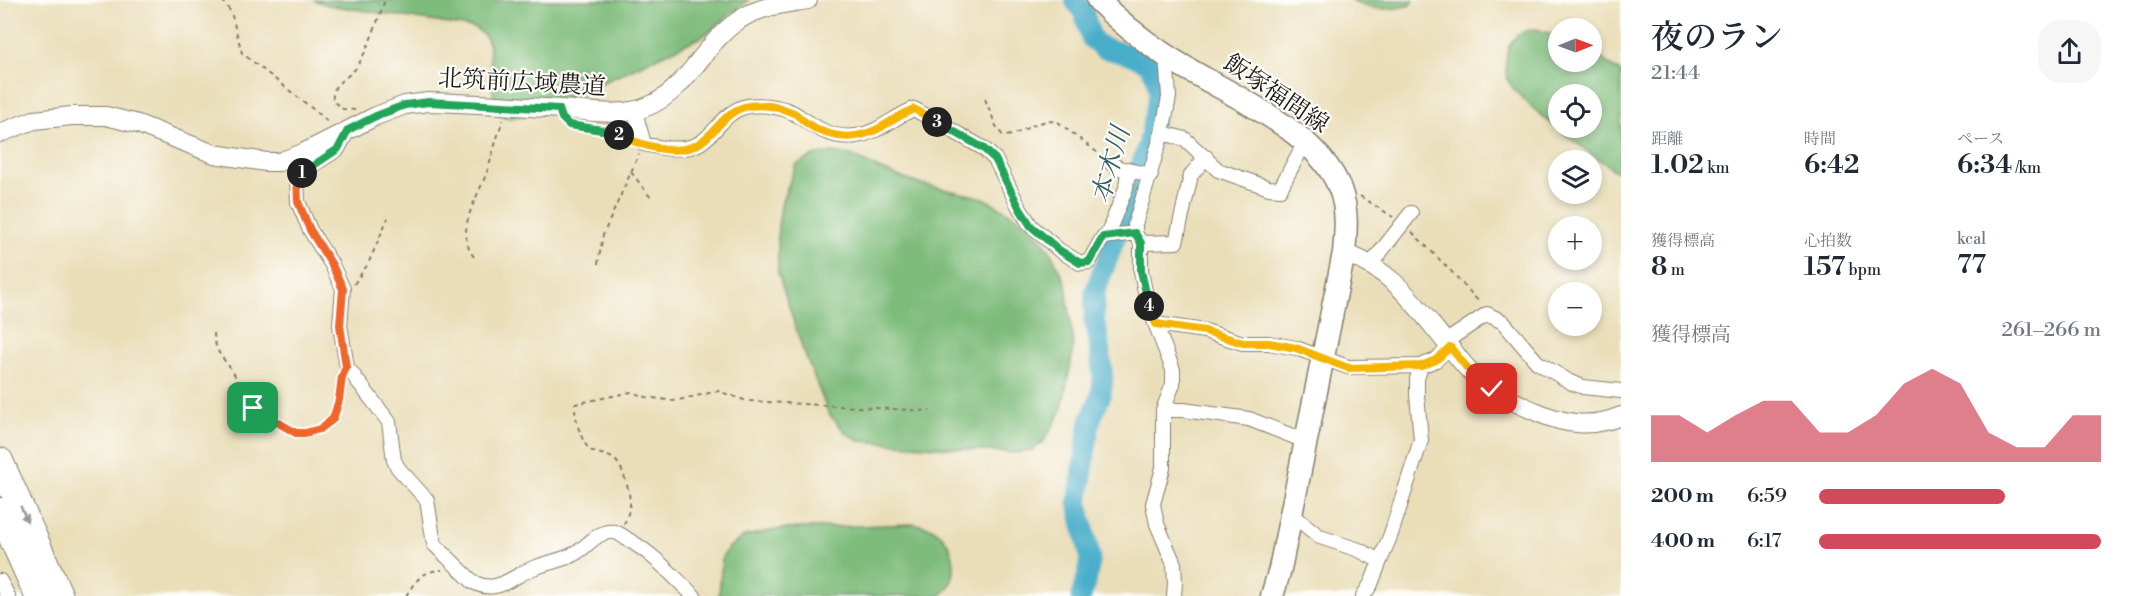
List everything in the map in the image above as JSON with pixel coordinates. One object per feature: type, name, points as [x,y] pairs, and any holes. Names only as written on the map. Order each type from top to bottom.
[{"type":"highway","points":[[0,461],[60,596]]},
{"type":"highway","points":[[0,511],[38,596]]},
{"type":"main road","name":"飯塚福間線","points":[[1098,0],[1125,26],[1166,56],[1279,123],[1305,142],[1321,157],[1332,172],[1340,189],[1346,218],[1344,253],[1280,569],[1272,596]]},
{"type":"street","name":"北筑前広域農道","points":[[0,133],[34,120],[72,116],[106,116],[138,124],[214,154],[279,162],[376,116],[405,105],[429,102],[634,112],[662,99],[673,91],[727,29],[739,19],[767,7],[808,0]]},
{"type":"street","points":[[1166,56],[1169,97],[1151,175],[1135,224],[1147,302],[1173,370],[1173,384],[1162,410],[1163,468],[1153,504],[1158,524],[1174,564],[1174,596]]},
{"type":"street","points":[[634,112],[644,144],[677,149],[698,144],[722,120],[747,106],[776,107],[796,114],[805,122],[836,136],[868,134],[914,109],[983,148],[995,159],[1031,226],[1059,250],[1080,263],[1089,262],[1103,237],[1107,236],[1176,242],[1191,175],[1206,157]]},
{"type":"street","points":[[344,133],[338,149],[304,171],[297,179],[298,202],[310,230],[332,265],[343,290],[340,325],[346,367],[389,422],[394,460],[398,468],[427,500],[434,544],[479,586],[497,586],[510,582],[533,568],[573,555],[602,534],[615,532],[660,561],[694,596]]},
{"type":"street","points":[[1162,133],[1185,139],[1218,170],[1269,188],[1280,189],[1305,142]]},
{"type":"street","points":[[1112,164],[1151,175]]},
{"type":"street","points":[[1107,236],[1126,188],[1128,170]]},
{"type":"street","points":[[1371,264],[1407,218]]},
{"type":"street","points":[[1344,253],[1371,264],[1410,297],[1473,375],[1515,403],[1556,420],[1588,424],[1621,416]]},
{"type":"street","points":[[1156,324],[1205,331],[1243,343],[1269,343],[1296,348],[1348,368],[1421,366],[1436,360],[1448,345],[1487,314],[1503,322],[1537,362],[1570,382],[1583,387],[1621,391]]},
{"type":"street","points":[[1363,596],[1371,584],[1391,534],[1421,440],[1417,379],[1421,366]]},
{"type":"street","points":[[1162,410],[1183,410],[1249,420],[1305,441]]},
{"type":"street","points":[[1290,513],[1320,537],[1359,550],[1380,561]]},
{"type":"street","points":[[0,581],[8,596]]},
{"type":"path","points":[[222,0],[231,12],[242,53],[344,133]]},
{"type":"path","points":[[359,110],[343,108],[333,101],[332,93],[335,86],[357,67],[385,0]]},
{"type":"path","points":[[986,99],[996,126],[1003,136],[1010,136],[1049,120],[1058,122],[1112,164]]},
{"type":"path","points":[[474,257],[467,248],[466,222],[484,179],[508,105]]},
{"type":"path","points":[[559,109],[562,118],[569,125],[602,130],[644,144],[613,208],[603,235],[598,264]]},
{"type":"path","points":[[632,172],[651,198]]},
{"type":"path","points":[[1340,189],[1407,218],[1487,314]]},
{"type":"path","points":[[343,290],[355,284],[368,264],[388,218]]},
{"type":"path","points":[[214,333],[214,344],[220,358],[232,370],[248,403],[296,433],[320,429],[333,419],[346,367]]},
{"type":"path","points":[[615,532],[625,523],[630,506],[626,484],[617,462],[605,454],[590,450],[586,444],[574,413],[575,404],[631,392],[646,397],[674,401],[718,391],[747,401],[930,411]]},
{"type":"path","points":[[406,596],[417,580],[431,570],[446,570],[468,577]]},
{"type":"green space","points":[[313,0],[749,0],[703,36],[539,112],[511,118],[502,116],[495,105],[489,46],[485,36],[475,28],[328,5]]},
{"type":"green space","points":[[1351,0],[1414,0],[1411,5],[1380,9],[1365,7]]},
{"type":"green space","points":[[1536,29],[1548,33],[1548,72],[1602,72],[1602,59],[1621,73],[1621,175],[1602,161],[1602,150],[1586,150],[1570,138],[1602,138],[1602,84],[1548,84],[1548,121],[1515,90],[1506,74],[1507,53],[1508,47],[1521,33]]},
{"type":"green space","points":[[831,153],[851,155],[916,183],[984,198],[1027,223],[1048,247],[1066,284],[1073,344],[1061,412],[1044,441],[1033,450],[1015,453],[859,441],[845,432],[829,414],[802,347],[778,273],[778,226],[782,201],[796,165],[813,156]]},
{"type":"green space","points":[[912,524],[926,526],[936,531],[950,547],[954,565],[951,583],[939,596],[719,596],[722,557],[729,547],[745,536],[781,529]]},
{"type":"waterway","name":"本木川","points":[[1075,0],[1084,13],[1091,38],[1102,48],[1131,55],[1148,63],[1156,76],[1159,94],[1149,142],[1129,203],[1095,291],[1094,320],[1103,379],[1101,395],[1090,421],[1078,503],[1090,557],[1088,574],[1081,596]]},
{"type":"route","points":[[253,408],[296,433],[320,429],[333,419],[346,367],[340,325],[343,289],[332,265],[310,230],[298,202],[297,179],[304,171],[338,149],[348,130],[405,105],[429,102],[559,109],[562,118],[569,125],[602,130],[634,142],[666,149],[698,144],[722,120],[747,106],[776,107],[796,114],[805,122],[836,136],[868,134],[914,109],[983,148],[995,159],[1031,226],[1059,250],[1080,263],[1089,262],[1103,237],[1135,233],[1141,243],[1141,271],[1147,302],[1156,324],[1205,331],[1243,343],[1269,343],[1296,348],[1348,368],[1389,365],[1421,366],[1436,360],[1450,347],[1473,375],[1492,389]]}]
